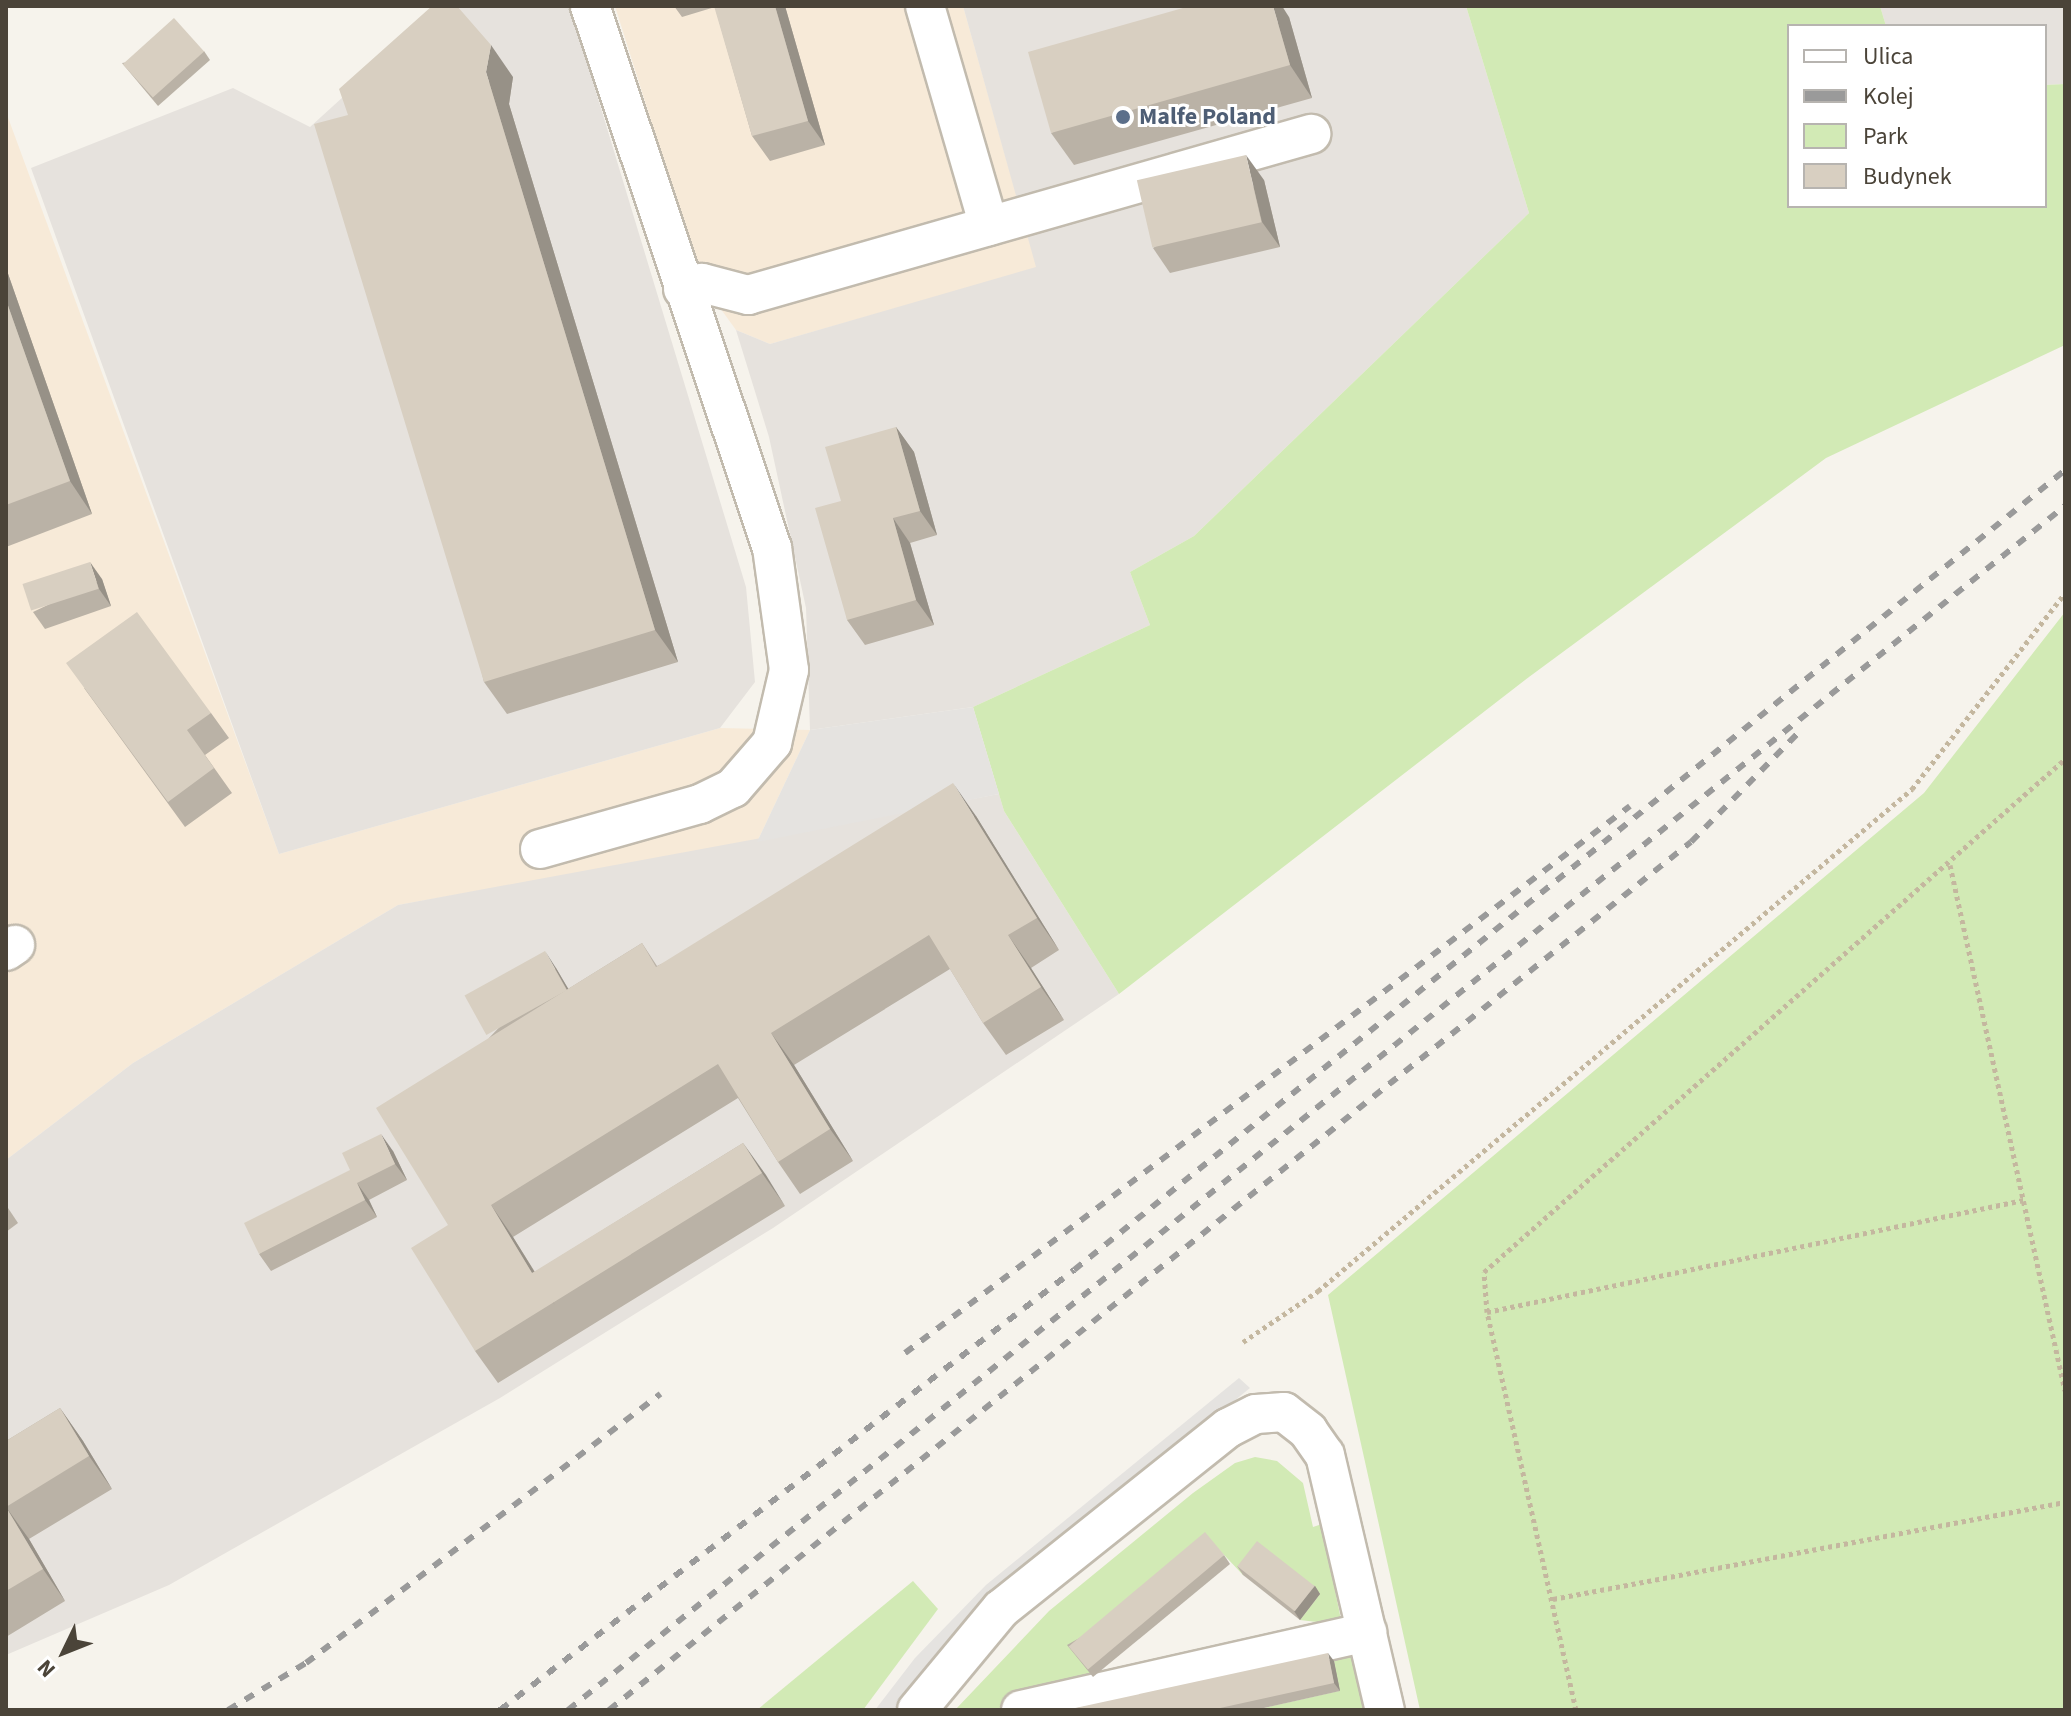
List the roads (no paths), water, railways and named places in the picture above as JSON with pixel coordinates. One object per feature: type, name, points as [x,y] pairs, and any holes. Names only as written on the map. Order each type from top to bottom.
[{"type":"street","points":[[540,849],[700,804],[733,788],[772,743],[787,695],[789,670],[772,548],[590,6]]},
{"type":"street","points":[[925,6],[989,226]]},
{"type":"street","points":[[683,289],[702,283],[748,295],[1311,134]]},
{"type":"street","points":[[917,1710],[1013,1599],[1228,1428],[1256,1414],[1284,1412],[1308,1431],[1325,1455],[1385,1710]]},
{"type":"street","points":[[1021,1710],[1367,1632]]},
{"type":"railway","points":[[500,1710],[1074,1270],[2065,470]]},
{"type":"railway","points":[[568,1710],[2065,506]]},
{"type":"railway","points":[[609,1710],[1691,842],[1798,733]]},
{"type":"railway","points":[[905,1353],[1630,806]]},
{"type":"railway","points":[[228,1710],[306,1663],[661,1394]]},
{"type":"place","name":"Malfe Poland","points":[[1123,117]]}]
